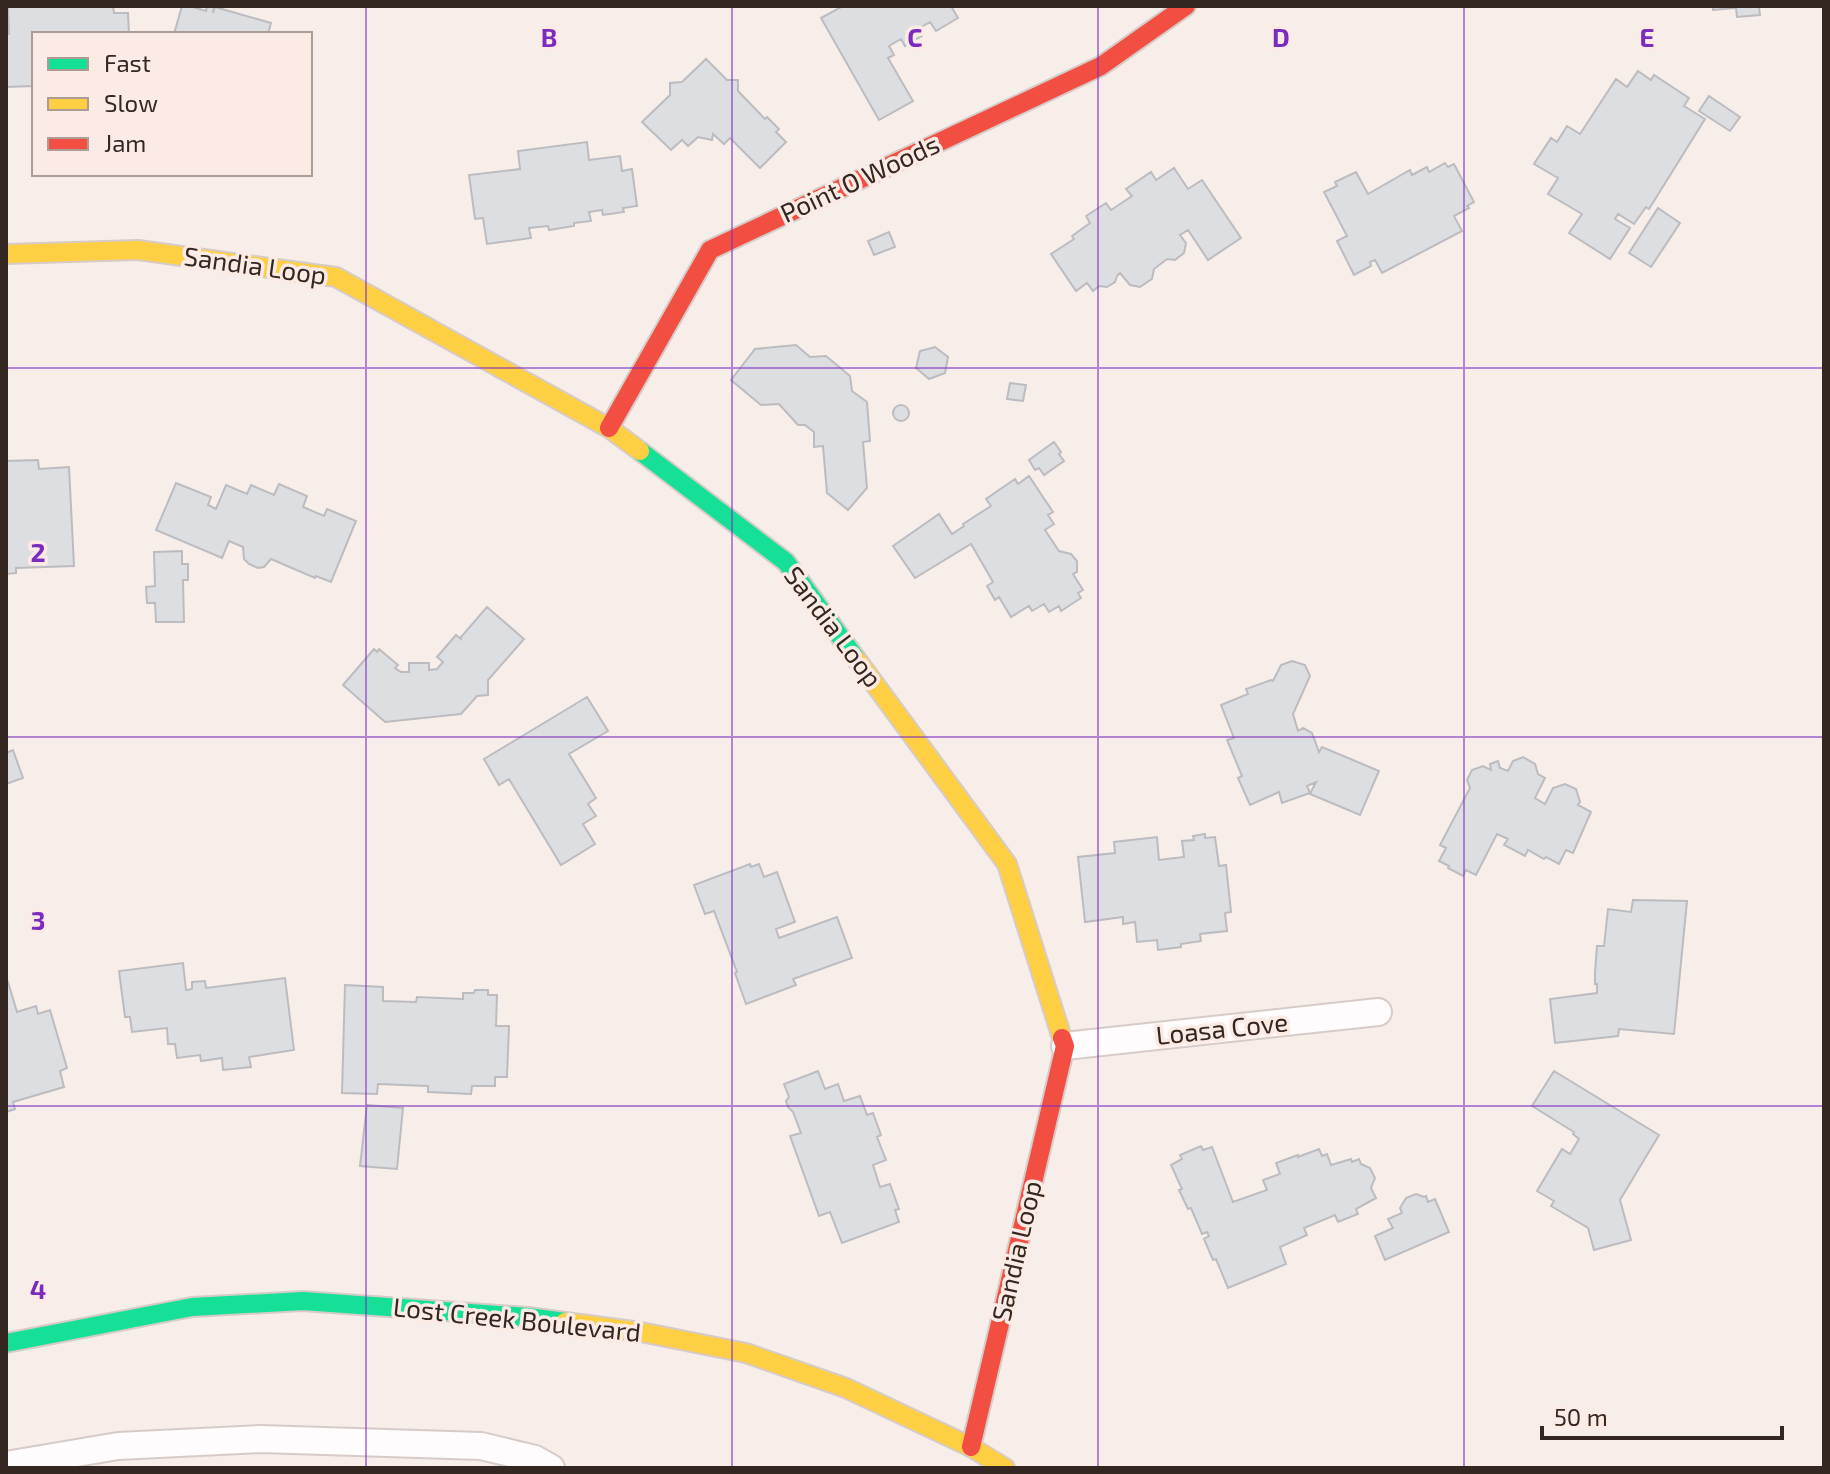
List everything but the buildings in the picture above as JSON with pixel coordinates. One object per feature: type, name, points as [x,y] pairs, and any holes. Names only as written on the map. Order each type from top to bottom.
[{"type":"street","name":"Point O Woods","points":[[609,428],[710,250],[1101,66],[1186,6]]},
{"type":"street","name":"Sandia Loop","points":[[6,254],[138,250],[336,277],[609,428],[786,562],[1007,864],[1065,1046],[971,1447]]},
{"type":"street","name":"Loasa Cove","points":[[1065,1046],[1378,1012]]},
{"type":"street","name":"Lost Creek Boulevard","points":[[6,1343],[192,1307],[303,1301],[528,1317],[641,1332],[746,1353],[846,1388],[971,1447],[1005,1468]]},
{"type":"street","points":[[6,1465],[118,1446],[261,1439],[481,1446],[535,1459],[551,1468]]},
{"type":"traffic: fast","points":[[640,451],[786,562],[857,660]]},
{"type":"traffic: fast","points":[[6,1343],[192,1307],[303,1301],[565,1322]]},
{"type":"traffic: slow","points":[[6,254],[138,250],[336,277],[609,428],[640,451]]},
{"type":"traffic: slow","points":[[857,660],[1007,864],[1062,1038]]},
{"type":"traffic: slow","points":[[565,1322],[641,1332],[746,1353],[846,1388],[971,1447],[1005,1468]]},
{"type":"traffic: jam","points":[[609,428],[710,250],[1101,66],[1186,6]]},
{"type":"traffic: jam","points":[[971,1447],[1065,1046],[1062,1038]]}]
